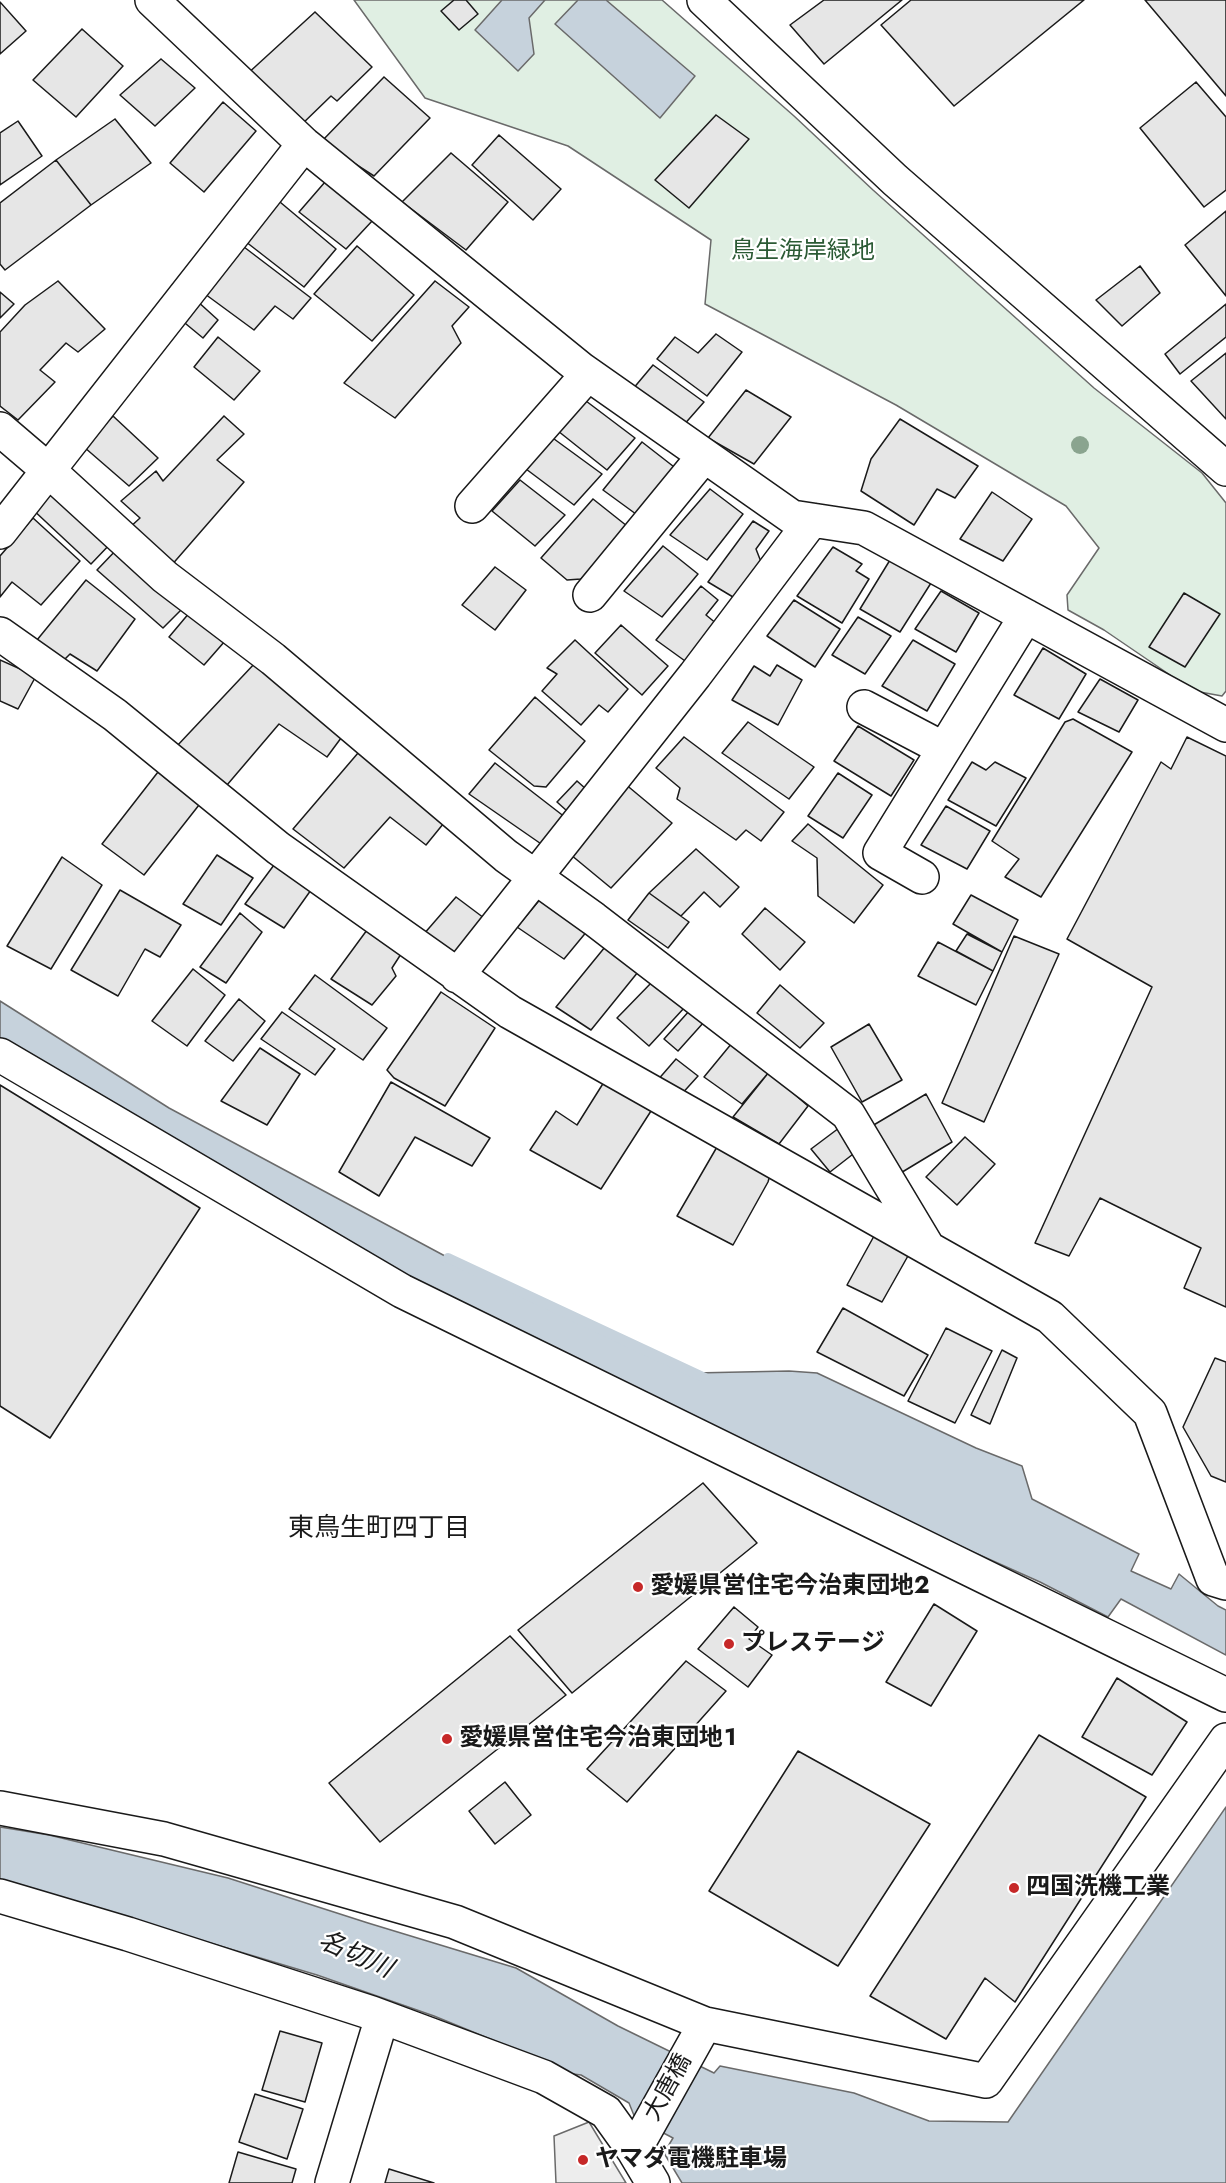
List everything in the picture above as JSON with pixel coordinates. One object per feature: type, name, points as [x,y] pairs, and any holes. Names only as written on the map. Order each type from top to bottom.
[{"type":"street","points":[[153,0],[304,144],[588,374],[792,517],[864,528],[1226,725]]},
{"type":"street","points":[[704,0],[896,180],[1226,469]]},
{"type":"street","points":[[0,532],[304,144]]},
{"type":"street","points":[[472,506],[588,374]]},
{"type":"street","points":[[0,429],[165,577],[273,659],[506,856],[594,919],[848,1114],[928,1247]]},
{"type":"street","points":[[590,595],[704,456]]},
{"type":"street","points":[[457,976],[696,675],[812,520]]},
{"type":"street","points":[[922,877],[880,853],[1026,616]]},
{"type":"street","points":[[0,634],[115,715],[278,848],[510,1012],[1050,1317],[1150,1413],[1213,1579],[1226,1583]]},
{"type":"street","points":[[864,707],[944,749]]},
{"type":"street","points":[[0,1055],[402,1291],[1226,1695]]},
{"type":"street","points":[[0,1808],[164,1839],[455,1922],[704,2025],[986,2081],[1226,1740]]},
{"type":"street","points":[[0,1896],[128,1934],[382,2017],[543,2078],[606,2112],[634,2150],[653,2183]]},
{"type":"street","points":[[332,2183],[382,2017]]},
{"type":"street","name":"大唐橋","points":[[634,2150],[704,2025]]},
{"type":"green space","name":"鳥生海岸緑地","points":[[354,0],[662,0],[794,116],[1094,388],[1202,473],[1226,503],[1226,691],[1222,696],[1200,692],[1173,677],[1104,630],[1068,610],[1067,595],[1099,548],[1066,506],[896,405],[705,304],[711,240],[568,146],[425,98]]},
{"type":"shaded area","name":"ヤマダ電機駐車場","points":[[589,2122],[626,2183],[556,2183],[554,2136]]},
{"type":"water","points":[[502,0],[545,0],[529,18],[534,54],[518,71],[475,30]]},
{"type":"water","points":[[578,0],[606,0],[695,76],[660,118],[555,24]]},
{"type":"water","points":[[0,1001],[169,1108],[458,1263],[694,1373],[789,1371],[817,1373],[976,1448],[1022,1466],[1032,1499],[1139,1554],[1131,1571],[1171,1589],[1179,1574],[1226,1610],[1226,1655],[1121,1599],[1108,1617],[1040,1582],[935,1535],[462,1311],[0,1045]]},
{"type":"water","name":"名切川","points":[[1226,1807],[1226,2183],[682,2183],[664,2153],[673,2138],[635,2118],[629,2103],[581,2075],[557,2072],[495,2041],[434,2016],[317,1975],[0,1880],[0,1827],[49,1835],[228,1878],[516,1968],[618,2026],[714,2073],[720,2066],[854,2093],[929,2121],[1008,2122]]},
{"type":"building","points":[[454,0],[466,0],[478,14],[459,30],[441,11]]},
{"type":"building","points":[[824,0],[902,0],[824,64],[790,25]]},
{"type":"building","points":[[911,0],[1084,0],[954,106],[881,25]]},
{"type":"building","points":[[1145,0],[1226,0],[1226,96]]},
{"type":"building","points":[[0,2],[26,31],[0,54]]},
{"type":"building","points":[[315,12],[372,67],[337,101],[331,96],[298,128],[245,76]]},
{"type":"building","points":[[82,29],[123,66],[76,117],[33,80]]},
{"type":"building","points":[[161,59],[195,88],[155,126],[120,95]]},
{"type":"building","points":[[384,77],[430,118],[374,176],[321,142]]},
{"type":"building","points":[[1196,82],[1226,117],[1226,190],[1204,207],[1140,128]]},
{"type":"building","points":[[223,102],[256,131],[204,192],[170,163]]},
{"type":"building","points":[[716,115],[749,139],[689,208],[655,180]]},
{"type":"building","points":[[115,119],[151,163],[91,205],[56,160]]},
{"type":"building","points":[[18,121],[42,156],[0,185],[0,133]]},
{"type":"building","points":[[499,135],[561,189],[533,220],[472,165]]},
{"type":"building","points":[[451,153],[508,202],[466,250],[402,202]]},
{"type":"building","points":[[56,160],[91,205],[5,270],[0,264],[0,203]]},
{"type":"building","points":[[325,182],[373,220],[346,249],[299,212]]},
{"type":"building","points":[[274,197],[336,249],[304,287],[241,238]]},
{"type":"building","points":[[1226,211],[1226,296],[1185,245]]},
{"type":"building","points":[[357,246],[414,295],[372,341],[314,294]]},
{"type":"building","points":[[244,247],[311,298],[293,319],[275,306],[254,330],[205,294]]},
{"type":"building","points":[[1140,266],[1160,293],[1122,326],[1096,300]]},
{"type":"building","points":[[58,281],[105,329],[78,352],[66,343],[40,370],[55,382],[18,420],[0,406],[0,332],[25,305]]},
{"type":"building","points":[[435,281],[469,307],[452,326],[461,343],[395,418],[344,383]]},
{"type":"building","points":[[0,292],[14,304],[0,318]]},
{"type":"building","points":[[196,300],[218,320],[203,338],[180,319]]},
{"type":"building","points":[[1226,304],[1226,337],[1180,374],[1165,354]]},
{"type":"building","points":[[716,334],[742,352],[707,396],[657,359],[675,337],[698,353]]},
{"type":"building","points":[[218,337],[260,371],[234,400],[194,367]]},
{"type":"building","points":[[1226,353],[1226,419],[1191,381]]},
{"type":"building","points":[[653,365],[704,402],[682,427],[632,390]]},
{"type":"building","points":[[746,390],[791,417],[754,464],[708,438]]},
{"type":"building","points":[[586,401],[635,438],[607,470],[558,431]]},
{"type":"building","points":[[113,416],[158,458],[129,486],[84,447]]},
{"type":"building","points":[[224,416],[244,434],[217,460],[244,482],[170,567],[128,529],[140,518],[121,501],[156,471],[163,481]]},
{"type":"building","points":[[900,419],[978,466],[955,498],[937,489],[914,525],[861,491],[871,459]]},
{"type":"building","points":[[550,436],[602,474],[574,505],[522,466]]},
{"type":"building","points":[[642,442],[678,470],[640,517],[603,490]]},
{"type":"building","points":[[520,480],[565,515],[535,546],[492,511]]},
{"type":"building","points":[[53,485],[113,541],[91,564],[30,507]]},
{"type":"building","points":[[710,489],[743,514],[707,560],[670,535]]},
{"type":"building","points":[[992,492],[1032,519],[1003,561],[960,539]]},
{"type":"building","points":[[593,499],[627,526],[581,579],[567,580],[541,558]]},
{"type":"building","points":[[33,518],[80,561],[41,605],[12,582],[0,597],[0,556]]},
{"type":"building","points":[[753,521],[769,531],[756,549],[763,567],[738,600],[708,582]]},
{"type":"building","points":[[663,546],[698,574],[662,617],[624,591]]},
{"type":"building","points":[[119,547],[186,605],[163,628],[97,570]]},
{"type":"building","points":[[833,547],[862,564],[856,571],[869,579],[842,623],[797,596]]},
{"type":"building","points":[[890,560],[931,583],[900,632],[860,609]]},
{"type":"building","points":[[495,567],[526,590],[495,630],[462,605]]},
{"type":"building","points":[[86,580],[135,619],[97,671],[70,654],[63,661],[37,640]]},
{"type":"building","points":[[701,586],[718,600],[706,615],[723,629],[692,666],[656,640]]},
{"type":"building","points":[[941,591],[979,613],[956,652],[915,629]]},
{"type":"building","points":[[1184,593],[1220,614],[1185,667],[1149,647]]},
{"type":"building","points":[[794,600],[840,629],[815,667],[767,636]]},
{"type":"building","points":[[190,612],[225,641],[204,665],[169,637]]},
{"type":"building","points":[[858,617],[891,636],[865,674],[832,655]]},
{"type":"building","points":[[621,625],[668,666],[642,695],[595,653]]},
{"type":"building","points":[[575,640],[628,689],[608,712],[599,705],[581,725],[542,691],[557,674],[547,668]]},
{"type":"building","points":[[913,640],[955,664],[927,711],[882,686]]},
{"type":"building","points":[[1043,648],[1086,674],[1059,719],[1014,695]]},
{"type":"building","points":[[0,660],[36,676],[18,709],[0,701]]},
{"type":"building","points":[[256,662],[344,734],[327,757],[279,724],[227,785],[176,747]]},
{"type":"building","points":[[777,665],[802,680],[778,725],[732,700],[754,666],[770,676]]},
{"type":"building","points":[[1100,679],[1138,700],[1119,732],[1078,712]]},
{"type":"building","points":[[535,697],[585,741],[546,787],[534,786],[489,750]]},
{"type":"building","points":[[1073,719],[1132,752],[1041,897],[1005,877],[1019,859],[992,841],[1065,722]]},
{"type":"building","points":[[748,722],[814,767],[789,799],[722,753]]},
{"type":"building","points":[[858,726],[914,760],[891,796],[834,761]]},
{"type":"building","points":[[684,737],[784,812],[761,841],[746,830],[736,840],[677,799],[680,788],[656,768]]},
{"type":"building","points":[[1187,737],[1226,756],[1226,1307],[1184,1288],[1201,1248],[1100,1198],[1069,1256],[1035,1243],[1152,987],[1067,939],[1161,762],[1171,769]]},
{"type":"building","points":[[364,746],[448,818],[426,845],[390,817],[344,868],[293,829]]},
{"type":"building","points":[[972,762],[986,770],[995,762],[1026,778],[996,826],[948,800]]},
{"type":"building","points":[[495,763],[570,821],[547,848],[469,794]]},
{"type":"building","points":[[158,772],[199,805],[144,875],[102,844]]},
{"type":"building","points":[[838,773],[872,795],[843,838],[808,816]]},
{"type":"building","points":[[577,781],[596,798],[576,819],[557,802]]},
{"type":"building","points":[[624,783],[672,823],[611,888],[565,850]]},
{"type":"building","points":[[946,806],[990,831],[967,869],[921,845]]},
{"type":"building","points":[[808,824],[883,885],[854,923],[818,896],[817,858],[792,841]]},
{"type":"building","points":[[696,849],[739,887],[720,907],[704,892],[681,916],[649,893]]},
{"type":"building","points":[[217,855],[253,878],[221,925],[183,904]]},
{"type":"building","points":[[62,857],[102,885],[51,969],[7,946]]},
{"type":"building","points":[[274,865],[311,890],[284,928],[245,904]]},
{"type":"building","points":[[120,890],[181,925],[160,957],[145,949],[118,996],[71,970]]},
{"type":"building","points":[[649,893],[689,922],[668,948],[628,920]]},
{"type":"building","points":[[971,895],[1018,920],[1002,952],[953,924]]},
{"type":"building","points":[[456,897],[488,921],[460,960],[423,935]]},
{"type":"building","points":[[542,897],[588,930],[564,959],[517,927]]},
{"type":"building","points":[[765,908],[805,942],[780,970],[742,934]]},
{"type":"building","points":[[240,913],[262,932],[226,983],[200,967]]},
{"type":"building","points":[[367,930],[401,954],[392,968],[396,976],[372,1005],[331,979]]},
{"type":"building","points":[[967,934],[1002,952],[993,971],[956,951]]},
{"type":"building","points":[[1014,936],[1059,954],[984,1122],[942,1103]]},
{"type":"building","points":[[938,942],[993,971],[976,1005],[918,976]]},
{"type":"building","points":[[605,947],[638,972],[591,1030],[556,1007]]},
{"type":"building","points":[[193,969],[225,995],[187,1046],[152,1021]]},
{"type":"building","points":[[315,975],[387,1028],[363,1060],[289,1009]]},
{"type":"building","points":[[653,981],[685,1007],[649,1046],[617,1018]]},
{"type":"building","points":[[780,985],[824,1023],[800,1048],[757,1013]]},
{"type":"building","points":[[441,992],[495,1028],[445,1106],[394,1078],[387,1070]]},
{"type":"building","points":[[239,999],[265,1021],[233,1061],[205,1041]]},
{"type":"building","points":[[690,1010],[704,1022],[678,1051],[664,1039]]},
{"type":"building","points":[[282,1012],[335,1049],[315,1075],[261,1039]]},
{"type":"building","points":[[869,1024],[902,1080],[862,1102],[831,1047]]},
{"type":"building","points":[[732,1043],[769,1072],[742,1104],[704,1077]]},
{"type":"building","points":[[260,1048],[300,1074],[267,1125],[221,1101]]},
{"type":"building","points":[[676,1059],[698,1076],[679,1097],[656,1082]]},
{"type":"building","points":[[769,1072],[808,1106],[779,1144],[733,1117]]},
{"type":"building","points":[[391,1082],[490,1138],[472,1166],[415,1137],[379,1196],[339,1172]]},
{"type":"building","points":[[604,1082],[651,1111],[601,1189],[530,1150],[556,1111],[577,1125]]},
{"type":"building","points":[[0,1085],[200,1208],[50,1438],[0,1406]]},
{"type":"building","points":[[926,1094],[952,1142],[899,1174],[872,1126]]},
{"type":"building","points":[[839,1128],[857,1151],[830,1172],[811,1149]]},
{"type":"building","points":[[965,1137],[995,1164],[957,1205],[926,1177]]},
{"type":"building","points":[[721,1140],[771,1171],[768,1182],[733,1245],[677,1216]]},
{"type":"building","points":[[879,1227],[913,1247],[882,1302],[847,1285]]},
{"type":"building","points":[[843,1308],[928,1355],[904,1396],[817,1352]]},
{"type":"building","points":[[946,1328],[992,1351],[955,1423],[908,1401]]},
{"type":"building","points":[[1002,1350],[1017,1358],[990,1424],[971,1415]]},
{"type":"building","points":[[1215,1358],[1226,1362],[1226,1482],[1211,1476],[1183,1427]]},
{"type":"building","name":"愛媛県営住宅今治東団地２","points":[[703,1483],[757,1543],[572,1693],[518,1630]]},
{"type":"building","points":[[934,1604],[977,1631],[931,1706],[886,1682]]},
{"type":"building","name":"プレステージ","points":[[734,1607],[758,1627],[749,1639],[772,1655],[748,1687],[698,1649]]},
{"type":"building","name":"愛媛県営住宅今治東団地１","points":[[510,1636],[566,1695],[380,1842],[329,1783]]},
{"type":"building","points":[[686,1661],[726,1691],[627,1802],[587,1769]]},
{"type":"building","points":[[1117,1678],[1187,1722],[1152,1775],[1082,1737]]},
{"type":"building","name":"四国洗機工業","points":[[1039,1735],[1146,1797],[1015,2002],[985,1978],[946,2039],[870,1996]]},
{"type":"building","points":[[798,1751],[930,1824],[838,1966],[709,1891]]},
{"type":"building","points":[[505,1782],[531,1815],[495,1844],[469,1811]]},
{"type":"building","points":[[280,2031],[322,2043],[305,2102],[262,2090]]},
{"type":"building","points":[[255,2094],[303,2109],[287,2159],[239,2142]]},
{"type":"building","points":[[238,2152],[296,2169],[292,2183],[229,2183]]},
{"type":"building","points":[[389,2169],[434,2183],[385,2183]]},
{"type":"waterway","points":[[448,1258],[705,1378]]},
{"type":"place","name":"愛媛県営住宅今治東団地２","points":[[638,1587]]},
{"type":"place","name":"プレステージ","points":[[729,1644]]},
{"type":"place","name":"愛媛県営住宅今治東団地１","points":[[447,1739]]},
{"type":"place","name":"四国洗機工業","points":[[1014,1888]]},
{"type":"place","name":"ヤマダ電機駐車場","points":[[583,2160]]},
{"type":"district","name":"東鳥生町四丁目","points":[[379,1530]]}]
